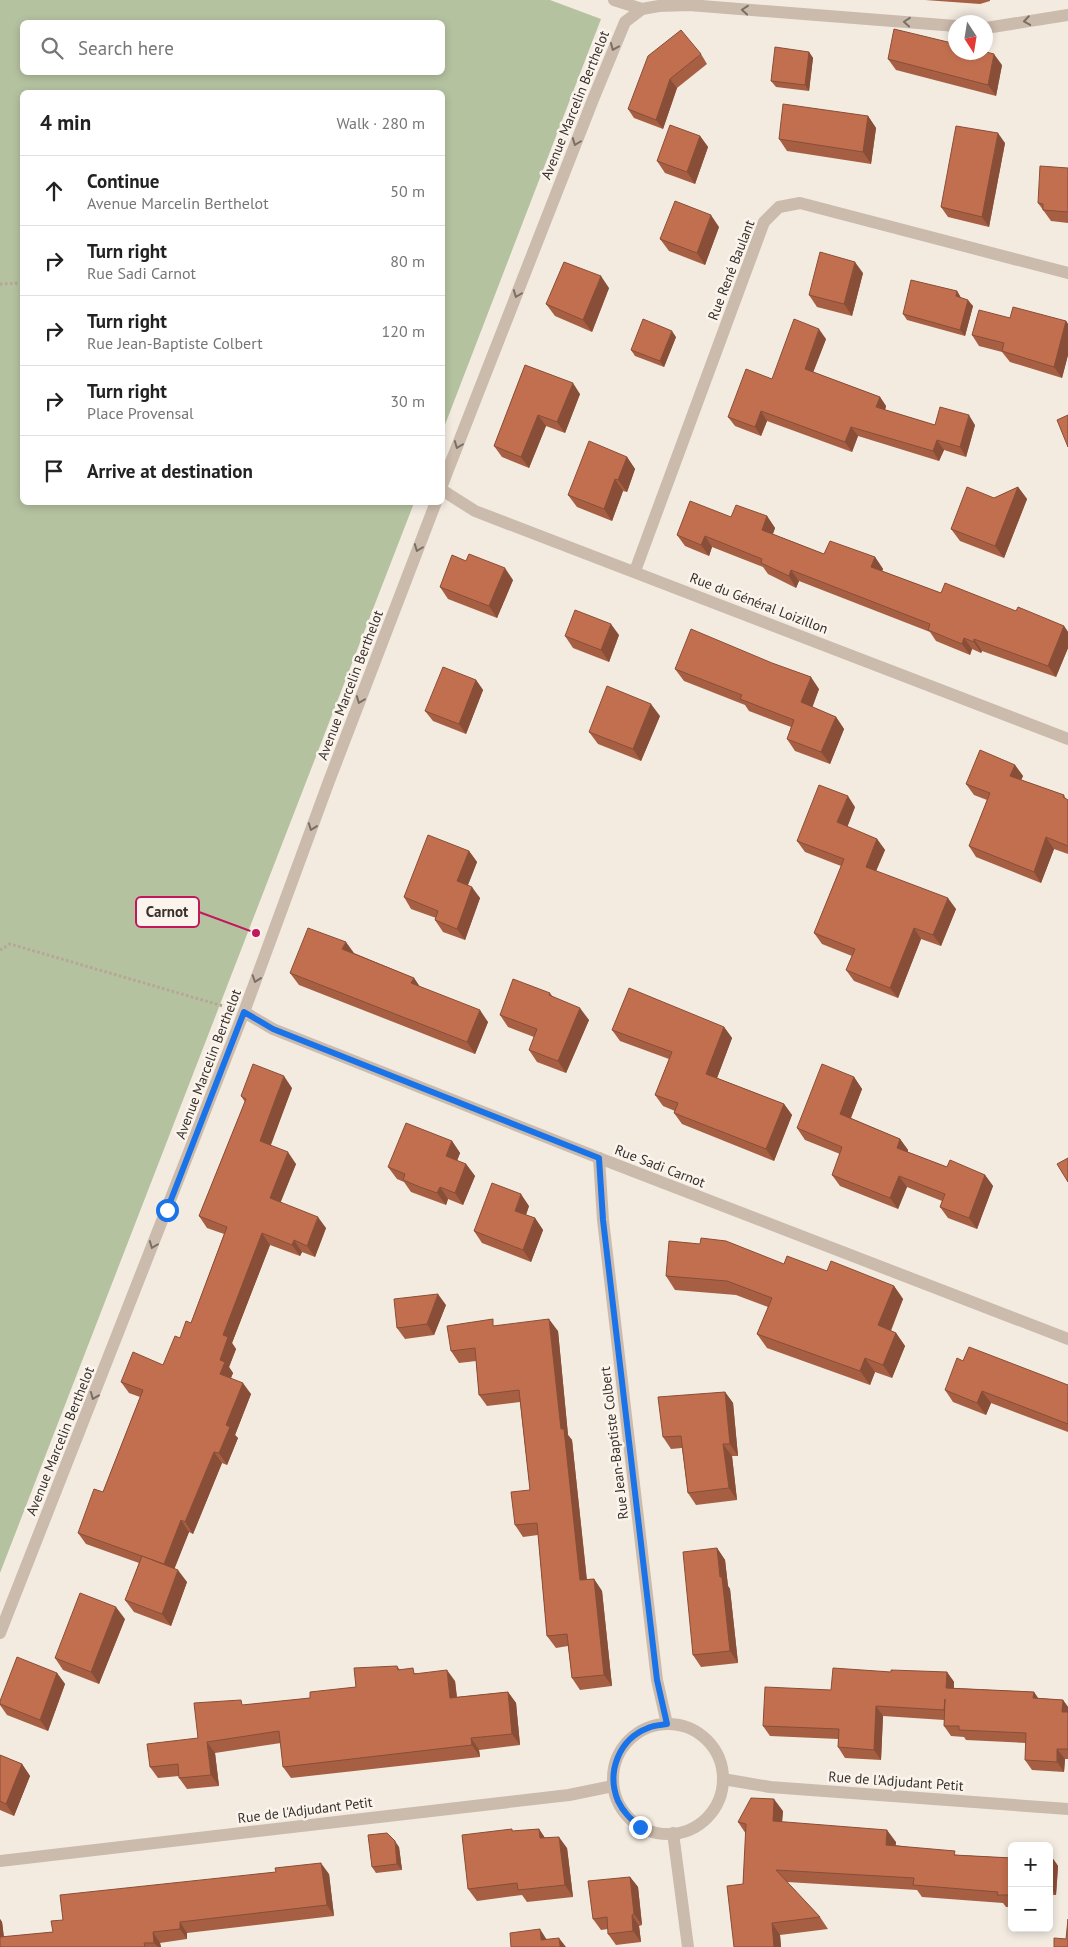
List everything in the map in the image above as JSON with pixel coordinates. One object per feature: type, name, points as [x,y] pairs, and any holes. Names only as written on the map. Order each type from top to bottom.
[{"type":"street","points":[[614,0],[639,5],[690,5],[948,25]]},
{"type":"street","name":"Avenue Marcelin Berthelot","points":[[445,477],[616,42],[625,22],[639,5]]},
{"type":"street","points":[[993,27],[1068,15]]},
{"type":"street","name":"Rue René Baulant","points":[[635,571],[764,222],[779,207],[800,204],[1068,272]]},
{"type":"street","name":"Rue du Général Loizillon","points":[[445,492],[475,511],[1068,739]]},
{"type":"street","name":"Avenue Marcelin Berthelot","points":[[0,1633],[244,1012],[329,781],[435,505]]},
{"type":"street","name":"Rue Sadi Carnot","points":[[244,1012],[273,1029],[599,1158],[1068,1339]]},
{"type":"street","name":"Rue Jean-Baptiste Colbert","points":[[599,1158],[603,1220],[656,1671],[667,1724]]},
{"type":"street","points":[[667,1724],[684,1726],[700,1734],[712,1746],[720,1762],[723,1779],[720,1795],[713,1810],[703,1821],[689,1830],[673,1833],[656,1832],[640,1827],[628,1816],[618,1802],[613,1786],[614,1768],[620,1751],[633,1736],[649,1727],[667,1724]]},
{"type":"street","name":"Rue de l'Adjudant Petit","points":[[723,1779],[770,1787],[1068,1809]]},
{"type":"street","name":"Rue de l'Adjudant Petit","points":[[0,1861],[569,1795],[613,1786]]},
{"type":"street","points":[[673,1833],[688,1947]]},
{"type":"path","points":[[0,284],[20,283]]},
{"type":"path","points":[[0,950],[10,944],[244,1012]]},
{"type":"green space","points":[[0,0],[550,0],[601,19],[445,425],[445,90],[20,90],[20,505],[413,505],[0,1573]]},
{"type":"building","points":[[894,29],[948,42],[948,60],[993,60],[988,85],[888,59]]},
{"type":"building","points":[[681,30],[701,54],[670,79],[656,120],[628,109],[648,56]]},
{"type":"building","points":[[775,47],[809,52],[805,85],[771,81]]},
{"type":"building","points":[[783,104],[868,116],[863,152],[779,139]]},
{"type":"building","points":[[670,125],[700,136],[687,172],[657,161]]},
{"type":"building","points":[[956,126],[998,133],[982,217],[941,207]]},
{"type":"building","points":[[1040,166],[1068,168],[1068,212],[1043,210],[1043,204],[1038,203]]},
{"type":"building","points":[[675,201],[711,215],[697,253],[660,239]]},
{"type":"building","points":[[820,252],[855,262],[844,304],[809,295]]},
{"type":"building","points":[[564,262],[601,276],[583,320],[546,304]]},
{"type":"building","points":[[911,280],[957,291],[956,296],[968,300],[960,330],[903,314]]},
{"type":"building","points":[[1013,307],[1066,321],[1054,367],[1002,351],[1004,343],[972,335],[979,310],[1010,318]]},
{"type":"building","points":[[643,319],[672,331],[660,361],[631,350]]},
{"type":"building","points":[[794,319],[819,329],[805,369],[880,397],[876,407],[935,425],[940,407],[969,415],[960,447],[937,440],[933,451],[851,427],[845,442],[761,411],[755,427],[728,417],[746,369],[772,379]]},
{"type":"building","points":[[525,365],[573,383],[557,422],[538,415],[521,457],[494,446]]},
{"type":"building","points":[[1068,415],[1068,447],[1057,420]]},
{"type":"building","points":[[589,441],[627,457],[618,480],[615,479],[604,509],[568,495]]},
{"type":"building","points":[[967,487],[994,498],[1018,487],[995,546],[951,529]]},
{"type":"building","points":[[690,501],[731,517],[736,505],[767,516],[762,530],[824,554],[830,541],[875,557],[871,567],[941,593],[945,583],[1016,611],[1018,607],[1064,626],[1048,666],[974,639],[974,642],[964,638],[962,644],[928,630],[930,624],[791,570],[789,576],[761,563],[762,559],[705,536],[701,545],[677,535]]},
{"type":"building","points":[[469,554],[505,568],[489,606],[440,587],[452,555],[466,561]]},
{"type":"building","points":[[575,610],[611,624],[601,650],[565,636]]},
{"type":"building","points":[[691,629],[811,677],[801,702],[836,717],[821,752],[787,739],[794,720],[740,699],[742,695],[675,669]]},
{"type":"building","points":[[443,667],[476,680],[459,724],[425,711]]},
{"type":"building","points":[[607,686],[651,704],[633,749],[589,732]]},
{"type":"building","points":[[980,750],[1015,765],[1010,776],[1064,795],[1063,797],[1068,800],[1068,846],[1046,837],[1034,872],[969,846],[990,793],[966,784]]},
{"type":"building","points":[[819,785],[848,796],[837,822],[877,839],[866,867],[948,898],[933,935],[914,928],[890,988],[846,970],[855,949],[814,933],[844,859],[797,841]]},
{"type":"building","points":[[428,835],[469,851],[457,881],[472,887],[457,929],[435,920],[438,911],[404,897]]},
{"type":"building","points":[[308,928],[346,942],[342,949],[414,978],[411,983],[480,1010],[467,1042],[290,973]]},
{"type":"building","points":[[513,979],[550,993],[549,995],[580,1008],[558,1061],[529,1050],[537,1029],[500,1015]]},
{"type":"building","points":[[629,988],[724,1027],[706,1074],[784,1104],[766,1149],[674,1113],[678,1103],[655,1095],[672,1052],[612,1030]]},
{"type":"building","points":[[253,1064],[284,1076],[260,1141],[288,1152],[270,1198],[318,1217],[307,1246],[294,1240],[292,1245],[262,1233],[223,1335],[228,1337],[220,1360],[225,1362],[220,1374],[243,1383],[226,1425],[230,1427],[219,1453],[214,1452],[185,1522],[181,1520],[164,1564],[78,1533],[94,1489],[103,1492],[143,1390],[121,1382],[133,1352],[163,1365],[175,1336],[180,1338],[186,1321],[191,1323],[227,1227],[199,1216],[246,1099],[241,1096]]},
{"type":"building","points":[[822,1064],[854,1077],[840,1114],[900,1139],[897,1148],[947,1167],[950,1160],[985,1175],[969,1218],[940,1207],[945,1194],[899,1176],[890,1198],[832,1175],[842,1147],[797,1128]]},
{"type":"building","points":[[406,1123],[452,1141],[446,1156],[466,1164],[455,1193],[440,1187],[437,1193],[420,1187],[403,1180],[405,1174],[388,1167]]},
{"type":"building","points":[[1068,1158],[1068,1182],[1057,1164]]},
{"type":"building","points":[[492,1183],[521,1194],[515,1211],[535,1218],[523,1250],[474,1231]]},
{"type":"building","points":[[701,1238],[726,1241],[784,1264],[787,1256],[827,1271],[831,1261],[894,1286],[878,1325],[896,1333],[883,1365],[865,1358],[860,1371],[757,1334],[772,1298],[727,1281],[666,1276],[669,1241],[700,1244]]},
{"type":"building","points":[[438,1294],[427,1324],[397,1328],[394,1299]]},
{"type":"building","points":[[493,1319],[493,1326],[549,1319],[561,1429],[564,1429],[580,1580],[594,1579],[604,1675],[572,1678],[567,1634],[547,1636],[537,1523],[515,1525],[511,1492],[530,1490],[519,1390],[479,1395],[475,1348],[451,1351],[447,1326]]},
{"type":"building","points":[[969,1347],[1068,1385],[1068,1424],[982,1391],[977,1403],[945,1390],[957,1358],[963,1361]]},
{"type":"building","points":[[725,1392],[730,1444],[723,1444],[729,1488],[688,1493],[681,1436],[663,1437],[658,1397]]},
{"type":"building","points":[[717,1548],[730,1651],[693,1655],[683,1552]]},
{"type":"building","points":[[142,1556],[178,1570],[162,1614],[125,1600]]},
{"type":"building","points":[[80,1593],[116,1607],[91,1672],[55,1658]]},
{"type":"building","points":[[17,1657],[57,1673],[40,1720],[0,1704]]},
{"type":"building","points":[[397,1666],[398,1670],[413,1668],[414,1674],[447,1670],[450,1698],[508,1692],[512,1734],[471,1738],[472,1745],[283,1767],[279,1731],[207,1742],[211,1775],[179,1778],[178,1764],[150,1767],[147,1744],[198,1738],[194,1703],[241,1700],[242,1705],[310,1698],[310,1692],[356,1687],[354,1668]]},
{"type":"building","points":[[833,1668],[891,1672],[891,1670],[947,1672],[946,1688],[1034,1692],[1033,1698],[1063,1700],[1062,1712],[1068,1712],[1068,1749],[1057,1749],[1057,1762],[1025,1760],[1026,1733],[959,1730],[959,1726],[944,1726],[945,1699],[944,1710],[876,1706],[874,1750],[838,1747],[839,1729],[763,1726],[765,1687],[831,1690]]},
{"type":"building","points":[[0,1755],[22,1764],[6,1804],[0,1801]]},
{"type":"building","points":[[751,1798],[774,1799],[773,1821],[887,1830],[886,1845],[955,1851],[954,1855],[1008,1858],[1008,1895],[997,1895],[998,1892],[913,1885],[914,1878],[776,1870],[820,1917],[772,1923],[774,1947],[734,1947],[727,1886],[743,1884],[746,1824],[738,1822]]},
{"type":"building","points":[[512,1829],[512,1831],[539,1829],[540,1838],[559,1837],[565,1885],[518,1890],[517,1883],[468,1889],[462,1835]]},
{"type":"building","points":[[387,1833],[395,1841],[397,1864],[372,1867],[368,1835]]},
{"type":"building","points":[[321,1863],[327,1905],[180,1922],[180,1929],[153,1932],[154,1943],[144,1943],[145,1947],[0,1947],[0,1937],[53,1932],[51,1921],[63,1920],[60,1895],[276,1872],[275,1868]]},
{"type":"building","points":[[630,1877],[634,1914],[632,1915],[633,1931],[608,1934],[607,1917],[593,1919],[588,1881]]},
{"type":"building","points":[[1068,1919],[1068,1947],[1054,1947],[1054,1938],[1066,1939]]},
{"type":"building","points":[[540,1929],[541,1940],[559,1938],[560,1947],[511,1947],[510,1933]]},
{"type":"place","name":"Carnot","points":[[256,933]]},
{"type":"route","points":[[167,1210],[244,1012],[273,1029],[599,1158],[603,1220],[657,1680],[667,1724],[649,1727],[633,1736],[620,1751],[614,1768],[613,1786],[618,1802],[628,1816],[640,1827]]}]
